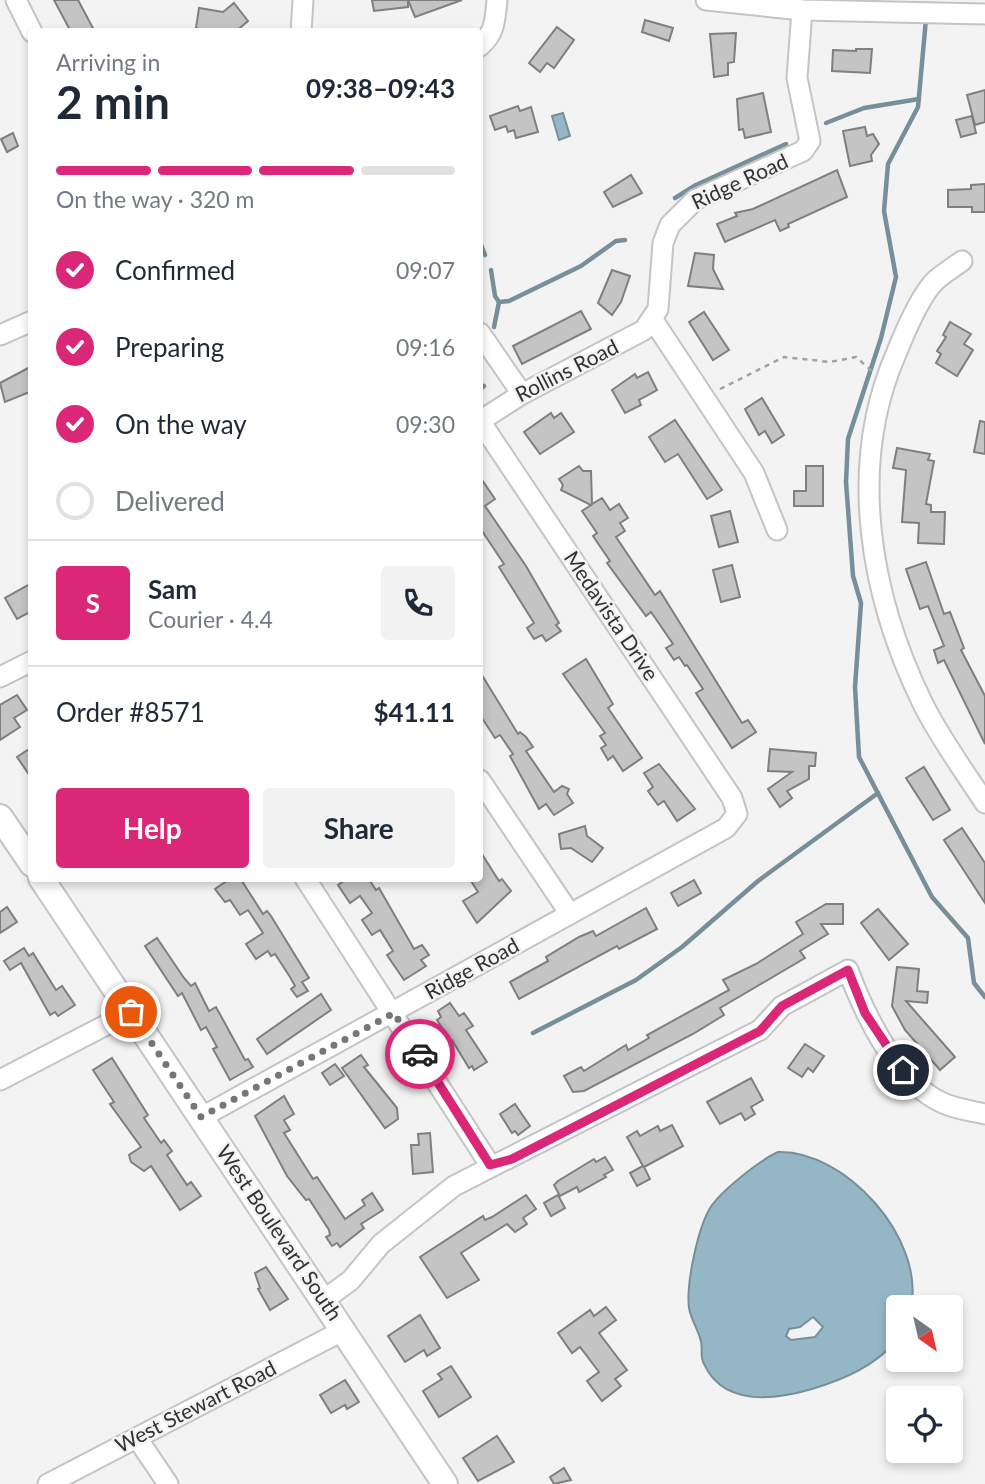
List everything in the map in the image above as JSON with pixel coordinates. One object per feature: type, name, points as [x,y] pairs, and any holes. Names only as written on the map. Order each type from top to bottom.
[{"type":"main road","points":[[0,817],[28,858]]},
{"type":"main road","name":"West Boulevard South","points":[[44,882],[445,1484]]},
{"type":"street","points":[[16,0],[30,28]]},
{"type":"street","points":[[301,28],[303,0]]},
{"type":"street","points":[[483,43],[490,36],[495,24],[497,0]]},
{"type":"street","points":[[712,0],[802,10],[985,14]]},
{"type":"street","name":"Ridge Road","points":[[653,320],[657,309],[663,243],[670,225],[681,211],[695,200],[794,158],[810,141],[797,78],[802,10]]},
{"type":"street","points":[[962,261],[934,281],[906,332],[884,382],[872,431],[867,471],[874,549],[886,605],[903,660],[924,706],[985,803]]},
{"type":"street","points":[[653,320],[754,473],[777,530]]},
{"type":"street","name":"Rollins Road","points":[[483,419],[522,394],[632,338],[653,320]]},
{"type":"street","points":[[0,335],[28,323]]},
{"type":"street","points":[[483,337],[522,394]]},
{"type":"street","name":"Medavista Drive","points":[[483,425],[732,798],[737,814]]},
{"type":"street","points":[[0,677],[28,663]]},
{"type":"street","points":[[483,784],[570,914]]},
{"type":"street","name":"Ridge Road","points":[[201,1117],[726,828],[737,814]]},
{"type":"street","points":[[308,882],[490,1165]]},
{"type":"street","points":[[324,1300],[351,1280],[381,1244],[454,1186],[490,1165],[512,1159],[760,1031],[782,1006],[848,970],[865,1013],[903,1070],[921,1090],[944,1104],[985,1114]]},
{"type":"street","points":[[0,1080],[131,1012]]},
{"type":"street","name":"West Stewart Road","points":[[48,1484],[344,1330]]},
{"type":"street","points":[[137,1438],[167,1484]]},
{"type":"path","points":[[704,397],[784,357],[830,362],[856,357],[884,382]]},
{"type":"water","points":[[563,113],[570,136],[559,140],[552,116]]},
{"type":"water","points":[[778,1152],[804,1155],[829,1166],[854,1182],[875,1203],[893,1228],[906,1254],[912,1281],[911,1295],[886,1295],[886,1351],[880,1357],[836,1381],[782,1396],[751,1397],[737,1394],[724,1388],[713,1378],[704,1364],[701,1341],[689,1308],[689,1285],[694,1255],[707,1214],[718,1198],[752,1168]],"holes":[[[813,1317],[823,1327],[815,1337],[791,1340],[786,1336],[789,1329],[800,1327]]]},
{"type":"building","points":[[54,0],[78,0],[93,28],[69,28]]},
{"type":"building","points":[[372,0],[408,0],[408,7],[374,11]]},
{"type":"building","points":[[408,0],[462,0],[415,17]]},
{"type":"building","points":[[234,3],[248,21],[240,28],[196,28],[199,8],[223,12]]},
{"type":"building","points":[[645,20],[673,28],[669,41],[642,32]]},
{"type":"building","points":[[557,27],[574,40],[554,68],[547,63],[540,72],[529,63]]},
{"type":"building","points":[[736,33],[734,62],[728,63],[728,75],[714,77],[710,34]]},
{"type":"building","points":[[872,49],[870,73],[832,71],[833,50]]},
{"type":"building","points":[[985,90],[985,122],[975,125],[967,95]]},
{"type":"building","points":[[763,93],[771,132],[745,138],[743,129],[739,130],[737,99]]},
{"type":"building","points":[[518,106],[520,111],[531,107],[538,132],[516,138],[514,130],[508,132],[506,126],[495,130],[490,116]]},
{"type":"building","points":[[972,116],[976,133],[961,137],[956,120]]},
{"type":"building","points":[[865,127],[867,136],[873,134],[879,144],[871,155],[872,161],[850,166],[843,131]]},
{"type":"building","points":[[13,133],[18,146],[7,152],[1,139]]},
{"type":"building","points":[[837,170],[847,197],[788,224],[789,227],[780,231],[775,220],[725,242],[717,224],[737,216],[735,213],[753,209]]},
{"type":"building","points":[[631,175],[642,193],[613,207],[604,192]]},
{"type":"building","points":[[985,184],[985,212],[972,212],[972,207],[948,207],[948,190],[971,189],[971,185]]},
{"type":"building","points":[[695,253],[714,255],[713,269],[723,289],[688,286]]},
{"type":"building","points":[[612,270],[630,276],[621,302],[612,315],[598,303]]},
{"type":"building","points":[[581,311],[591,329],[522,364],[513,346]]},
{"type":"building","points":[[704,312],[729,350],[713,360],[689,322]]},
{"type":"building","points":[[950,322],[971,334],[964,344],[973,350],[957,376],[936,363],[941,354],[937,351],[946,337],[943,335]]},
{"type":"building","points":[[28,368],[28,393],[5,402],[0,383]]},
{"type":"building","points":[[648,372],[657,390],[639,400],[641,405],[625,413],[612,390],[635,374],[637,378]]},
{"type":"building","points":[[762,398],[784,435],[772,443],[765,431],[759,435],[745,409]]},
{"type":"building","points":[[551,413],[554,418],[561,413],[574,432],[540,454],[524,432]]},
{"type":"building","points":[[675,420],[722,490],[707,499],[678,454],[665,462],[649,437]]},
{"type":"building","points":[[980,421],[985,422],[985,454],[974,452]]},
{"type":"building","points":[[897,448],[930,454],[928,460],[934,461],[926,504],[931,505],[931,512],[945,512],[944,544],[918,543],[919,523],[902,522],[906,470],[893,468]]},
{"type":"building","points":[[579,466],[583,471],[591,471],[592,504],[602,498],[610,510],[619,504],[628,518],[620,523],[625,531],[616,537],[655,595],[660,591],[742,723],[748,720],[756,732],[732,748],[696,693],[703,689],[687,665],[685,666],[679,657],[674,660],[666,648],[673,644],[651,612],[646,616],[607,563],[610,561],[593,536],[597,533],[582,511],[591,505],[561,490],[563,485],[559,479]]},
{"type":"building","points":[[806,466],[823,466],[823,506],[794,506],[794,491],[806,491]]},
{"type":"building","points":[[483,481],[495,499],[485,506],[526,566],[561,631],[546,641],[542,635],[534,639],[527,628],[534,623],[499,567],[504,564],[483,532]]},
{"type":"building","points":[[730,511],[738,542],[719,547],[711,516]]},
{"type":"building","points":[[926,562],[944,614],[950,612],[964,648],[961,650],[985,696],[985,744],[944,660],[938,663],[934,650],[944,646],[928,606],[920,609],[906,569]]},
{"type":"building","points":[[732,565],[740,597],[721,602],[713,570]]},
{"type":"building","points":[[28,585],[28,613],[17,619],[5,598]]},
{"type":"building","points":[[586,659],[613,704],[608,708],[642,758],[623,771],[613,756],[608,760],[601,748],[606,745],[600,736],[605,733],[563,674]]},
{"type":"building","points":[[483,677],[518,734],[520,732],[526,737],[533,747],[526,751],[554,792],[562,786],[569,789],[567,794],[573,803],[554,815],[546,804],[539,809],[510,756],[513,754],[500,735],[495,738],[483,720]]},
{"type":"building","points":[[17,695],[27,710],[14,718],[20,727],[0,740],[0,705]]},
{"type":"building","points":[[770,749],[816,753],[815,766],[809,766],[809,779],[787,791],[792,798],[780,807],[768,789],[792,772],[768,771]]},
{"type":"building","points":[[28,750],[28,773],[17,757]]},
{"type":"building","points":[[659,764],[695,809],[677,821],[664,801],[658,805],[648,791],[653,787],[644,773]]},
{"type":"building","points":[[924,767],[950,810],[933,820],[906,778]]},
{"type":"building","points":[[585,826],[587,836],[603,848],[592,862],[571,848],[561,849],[559,834]]},
{"type":"building","points":[[962,828],[985,863],[985,903],[944,840]]},
{"type":"building","points":[[483,856],[499,881],[502,879],[511,891],[477,923],[463,901],[478,892],[472,882],[483,882]]},
{"type":"building","points":[[694,880],[701,893],[678,906],[671,893]]},
{"type":"building","points":[[225,882],[243,882],[263,914],[267,911],[271,916],[309,978],[302,982],[308,991],[297,997],[291,989],[295,986],[275,954],[271,956],[268,951],[256,959],[246,944],[263,933],[248,910],[240,915],[230,900],[225,902],[215,889]]},
{"type":"building","points":[[342,882],[371,882],[376,890],[379,888],[414,949],[422,945],[429,955],[421,960],[426,966],[404,980],[387,955],[393,951],[380,930],[372,935],[362,920],[372,913],[360,896],[350,903],[338,885]]},
{"type":"building","points":[[826,904],[843,904],[843,924],[821,924],[828,934],[800,951],[805,958],[720,1008],[724,1015],[693,1034],[584,1091],[573,1092],[564,1076],[581,1067],[584,1071],[626,1045],[628,1050],[649,1038],[647,1035],[729,990],[723,980],[756,964],[803,934],[796,922]]},
{"type":"building","points":[[7,907],[17,922],[0,933],[0,912]]},
{"type":"building","points":[[646,908],[657,929],[619,949],[617,946],[519,999],[510,982],[548,961],[546,957],[579,937],[593,931],[596,936]]},
{"type":"building","points":[[878,909],[908,944],[889,960],[861,923]]},
{"type":"building","points":[[157,938],[184,978],[191,986],[195,983],[209,1011],[216,1007],[245,1060],[248,1059],[253,1067],[230,1080],[213,1049],[217,1047],[206,1027],[201,1030],[182,993],[178,996],[145,946]]},
{"type":"building","points":[[24,948],[29,956],[33,953],[56,990],[62,986],[75,1005],[58,1016],[55,1012],[50,1015],[21,963],[10,970],[4,961]]},
{"type":"building","points":[[897,967],[919,969],[917,991],[928,992],[927,1003],[906,1001],[955,1057],[940,1070],[905,1030],[892,1006]]},
{"type":"building","points":[[321,994],[331,1010],[267,1054],[257,1039]]},
{"type":"building","points":[[450,1003],[459,1016],[464,1013],[473,1026],[466,1030],[487,1062],[474,1070],[472,1066],[469,1068],[452,1040],[447,1043],[441,1034],[445,1032],[437,1020],[441,1017],[438,1011]]},
{"type":"building","points":[[805,1044],[824,1056],[813,1072],[808,1068],[802,1077],[788,1068]]},
{"type":"building","points":[[361,1055],[368,1065],[364,1067],[397,1108],[398,1119],[385,1128],[342,1068]]},
{"type":"building","points":[[112,1058],[148,1115],[144,1118],[161,1143],[164,1140],[172,1151],[167,1155],[187,1185],[191,1182],[201,1196],[180,1210],[151,1166],[144,1171],[131,1162],[129,1155],[141,1147],[110,1104],[114,1102],[93,1070]]},
{"type":"building","points":[[335,1064],[344,1076],[330,1085],[322,1073]]},
{"type":"building","points":[[751,1078],[763,1100],[751,1107],[755,1114],[745,1120],[741,1113],[720,1124],[707,1102]]},
{"type":"building","points":[[284,1096],[294,1114],[284,1120],[290,1130],[284,1133],[313,1179],[317,1177],[345,1219],[365,1205],[362,1200],[372,1193],[383,1210],[361,1224],[364,1228],[340,1247],[337,1243],[332,1246],[326,1237],[330,1235],[329,1230],[309,1199],[306,1200],[287,1176],[255,1116]]},
{"type":"building","points":[[515,1104],[530,1126],[518,1135],[515,1131],[512,1133],[500,1114]]},
{"type":"building","points":[[672,1125],[683,1146],[644,1167],[650,1179],[637,1186],[630,1173],[643,1166],[627,1137],[637,1131],[640,1136],[658,1126],[660,1131]]},
{"type":"building","points":[[430,1133],[433,1172],[413,1174],[411,1145],[419,1145],[418,1134]]},
{"type":"building","points":[[605,1157],[613,1170],[604,1175],[606,1177],[579,1192],[577,1187],[560,1196],[554,1185],[558,1181],[594,1159],[596,1162]]},
{"type":"building","points":[[526,1195],[536,1209],[523,1218],[527,1224],[515,1232],[507,1224],[461,1253],[479,1280],[447,1298],[420,1257],[483,1216],[485,1220],[492,1217]]},
{"type":"building","points":[[558,1195],[565,1208],[551,1216],[544,1203]]},
{"type":"building","points":[[266,1267],[288,1299],[270,1310],[258,1289],[260,1288],[255,1273]]},
{"type":"building","points":[[606,1307],[616,1320],[599,1333],[627,1370],[615,1379],[621,1386],[602,1401],[587,1381],[599,1372],[580,1347],[572,1353],[558,1333],[590,1310],[594,1316]]},
{"type":"building","points":[[420,1315],[440,1348],[427,1356],[424,1350],[405,1362],[388,1336]]},
{"type":"building","points":[[451,1366],[471,1397],[439,1417],[423,1391],[442,1379],[438,1374]]},
{"type":"building","points":[[345,1380],[359,1402],[347,1409],[345,1405],[331,1413],[320,1395]]},
{"type":"building","points":[[497,1436],[514,1462],[478,1481],[463,1458]]},
{"type":"building","points":[[564,1468],[571,1480],[554,1484],[550,1477]]},
{"type":"waterway","points":[[926,19],[918,107],[888,164],[884,211],[896,277],[881,338],[848,439],[846,482],[853,576],[861,603],[855,687],[859,757],[932,897],[968,938],[974,983],[985,997]]},
{"type":"waterway","points":[[826,123],[864,108],[919,99]]},
{"type":"waterway","points":[[675,198],[696,185],[786,144]]},
{"type":"waterway","points":[[491,270],[495,296],[499,302],[509,301],[581,266],[616,241],[625,240]]},
{"type":"waterway","points":[[483,250],[485,255]]},
{"type":"waterway","points":[[494,327],[499,302]]},
{"type":"waterway","points":[[533,1033],[636,980],[682,947],[758,881],[878,793]]},
{"type":"way so far","points":[[131,1012],[201,1117],[394,1013],[420,1054]]},
{"type":"route","points":[[420,1054],[490,1165],[512,1159],[760,1031],[782,1006],[848,970],[865,1013],[903,1070]]}]
